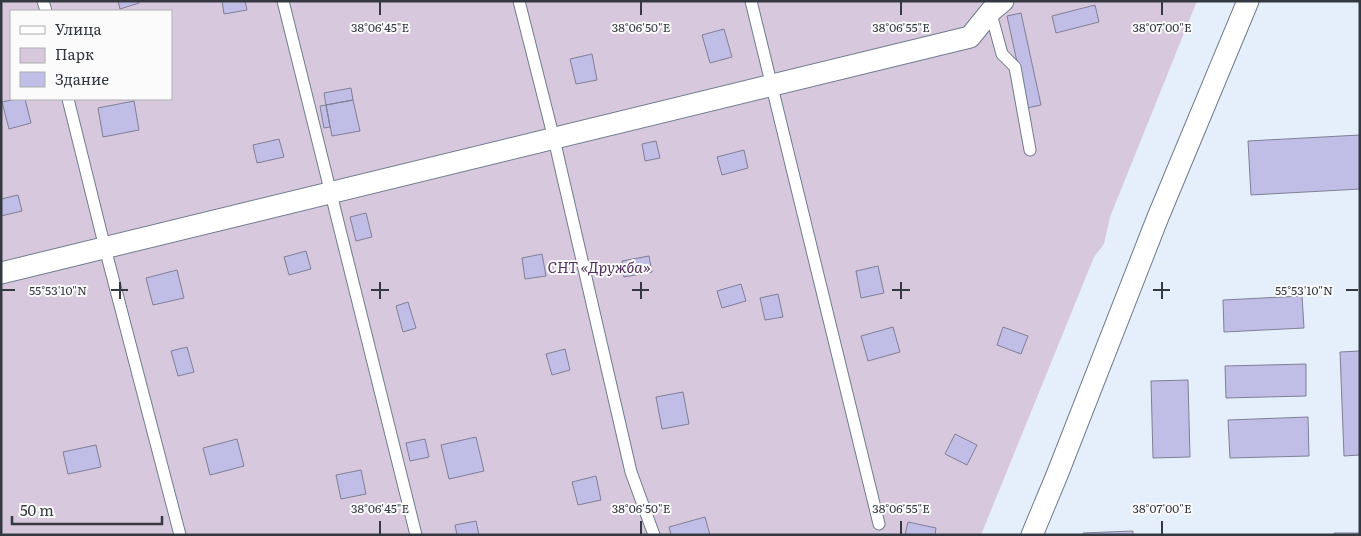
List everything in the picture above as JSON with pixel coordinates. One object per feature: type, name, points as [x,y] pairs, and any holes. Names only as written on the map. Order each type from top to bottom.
[{"type":"street","points":[[1032,535],[1061,466],[1158,217],[1248,1]]},
{"type":"street","points":[[1,274],[970,37],[994,5]]},
{"type":"lane","points":[[283,1],[416,535]]},
{"type":"lane","points":[[519,1],[554,139],[631,472],[654,535]]},
{"type":"lane","points":[[751,1],[879,524]]},
{"type":"lane","points":[[994,5],[1002,54],[1015,67],[1030,150]]},
{"type":"lane","points":[[68,100],[180,535]]},
{"type":"green space","name":"СНТ «Дружба»","points":[[1,1],[1197,1],[1110,217],[1104,244],[1094,257],[981,535],[1,535]]},
{"type":"building","points":[[118,1],[139,1],[139,3],[120,9]]},
{"type":"building","points":[[222,1],[245,1],[247,10],[224,14]]},
{"type":"building","points":[[1095,5],[1099,22],[1056,33],[1052,16]]},
{"type":"building","points":[[1021,13],[1041,105],[1027,108],[1007,16]]},
{"type":"building","points":[[724,29],[732,57],[710,63],[702,35]]},
{"type":"building","points":[[592,54],[597,80],[576,84],[570,59]]},
{"type":"building","points":[[351,88],[353,100],[326,105],[324,93]]},
{"type":"building","points":[[25,100],[31,123],[9,129],[2,102]]},
{"type":"building","points":[[353,100],[360,131],[332,136],[326,105]]},
{"type":"building","points":[[134,101],[139,130],[103,137],[98,108]]},
{"type":"building","points":[[326,105],[330,127],[324,128],[320,106]]},
{"type":"building","points":[[1360,135],[1360,189],[1251,195],[1248,141]]},
{"type":"building","points":[[279,139],[284,157],[257,163],[253,145]]},
{"type":"building","points":[[656,141],[660,158],[645,161],[642,144]]},
{"type":"building","points":[[744,150],[748,168],[722,175],[717,157]]},
{"type":"building","points":[[18,195],[22,211],[1,216],[1,199]]},
{"type":"building","points":[[366,213],[372,237],[356,241],[350,217]]},
{"type":"building","points":[[306,251],[311,269],[289,275],[284,257]]},
{"type":"building","points":[[542,254],[546,276],[525,279],[522,258]]},
{"type":"building","points":[[649,256],[652,272],[624,277],[622,261]]},
{"type":"building","points":[[878,266],[884,293],[861,298],[856,271]]},
{"type":"building","points":[[177,270],[184,298],[153,305],[146,278]]},
{"type":"building","points":[[741,284],[746,301],[722,308],[717,291]]},
{"type":"building","points":[[778,294],[783,317],[765,320],[760,298]]},
{"type":"building","points":[[1302,296],[1304,328],[1224,332],[1223,300]]},
{"type":"building","points":[[408,302],[416,328],[403,332],[396,306]]},
{"type":"building","points":[[893,327],[900,352],[868,361],[861,336]]},
{"type":"building","points":[[1003,327],[1028,336],[1021,354],[997,345]]},
{"type":"building","points":[[187,347],[194,372],[178,376],[171,351]]},
{"type":"building","points":[[565,349],[570,370],[552,375],[546,354]]},
{"type":"building","points":[[1360,351],[1360,455],[1344,456],[1340,352]]},
{"type":"building","points":[[1306,364],[1306,396],[1226,398],[1225,366]]},
{"type":"building","points":[[1188,380],[1190,457],[1153,458],[1151,381]]},
{"type":"building","points":[[683,392],[689,424],[662,429],[656,397]]},
{"type":"building","points":[[1308,417],[1309,456],[1230,458],[1228,420]]},
{"type":"building","points":[[955,434],[977,445],[967,465],[945,454]]},
{"type":"building","points":[[476,437],[484,471],[449,479],[441,445]]},
{"type":"building","points":[[237,439],[244,466],[210,475],[203,448]]},
{"type":"building","points":[[425,439],[429,457],[410,461],[406,443]]},
{"type":"building","points":[[96,445],[101,467],[68,474],[63,452]]},
{"type":"building","points":[[361,470],[366,494],[341,499],[336,475]]},
{"type":"building","points":[[596,476],[601,500],[578,505],[572,482]]},
{"type":"building","points":[[705,517],[710,535],[671,535],[669,527]]},
{"type":"building","points":[[476,521],[479,535],[457,535],[455,525]]},
{"type":"building","points":[[908,522],[936,528],[935,535],[905,535]]},
{"type":"building","points":[[1133,531],[1133,535],[1083,535],[1083,533]]},
{"type":"building","points":[[1334,533],[1360,533],[1360,535],[1334,535]]}]
